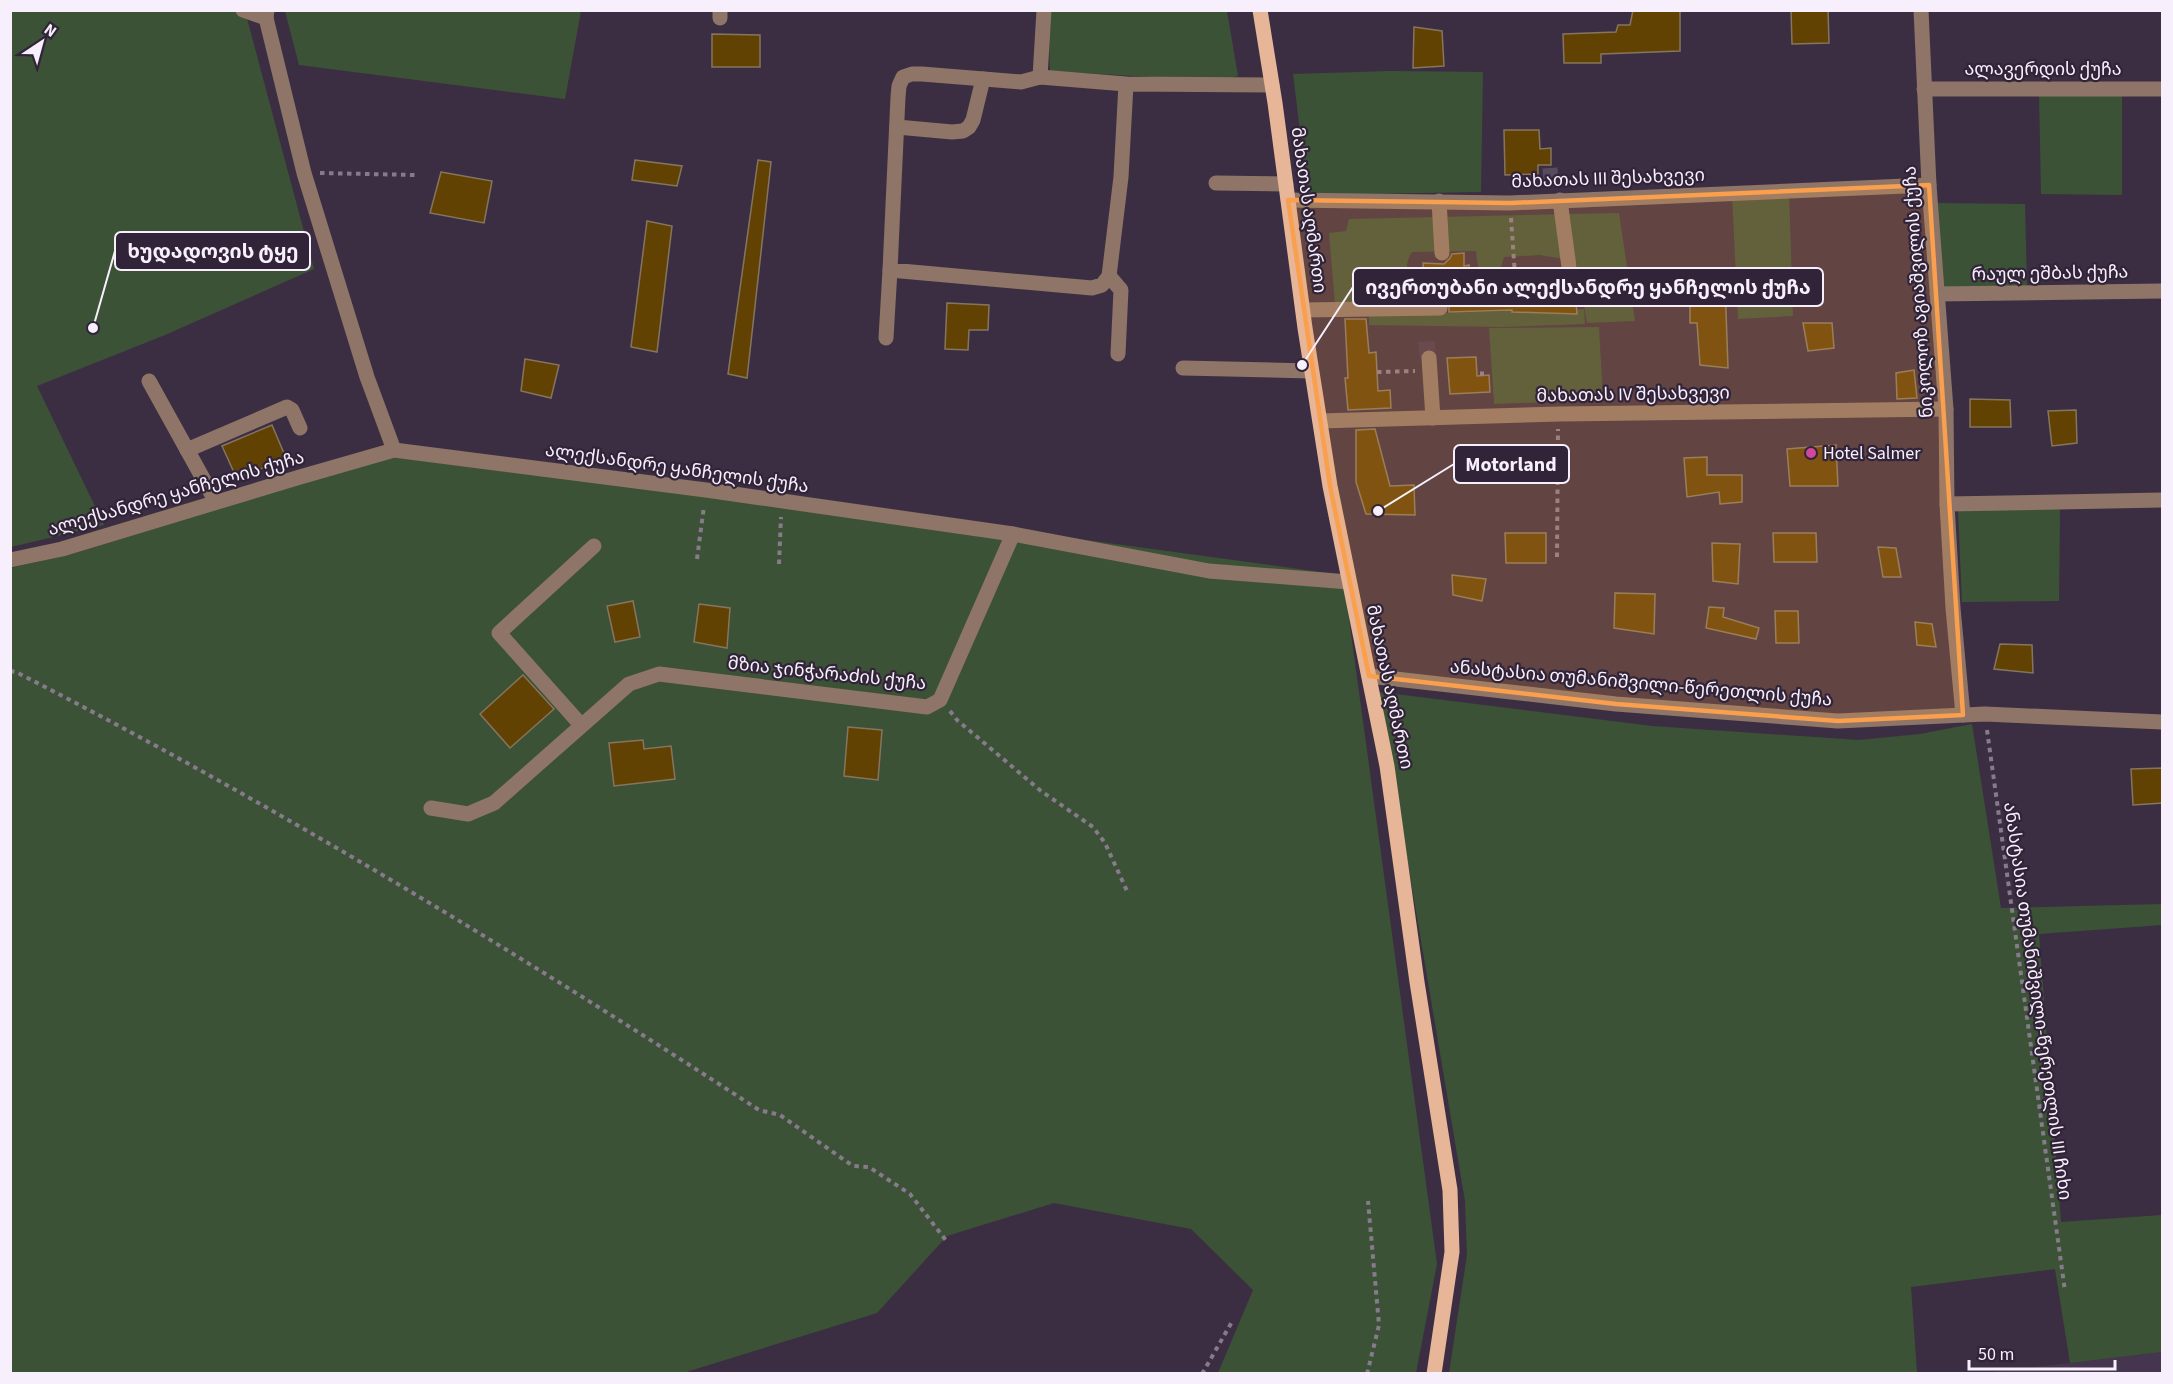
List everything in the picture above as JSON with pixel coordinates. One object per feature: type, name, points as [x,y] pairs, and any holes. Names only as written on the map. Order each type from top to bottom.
[{"type":"main road","name":"მახათას აღმართი","points":[[1260,10],[1311,371],[1349,582],[1388,766],[1417,982],[1450,1190],[1452,1252],[1434,1374]]},
{"type":"street","points":[[243,10],[266,14],[304,173],[367,378],[394,450]]},
{"type":"street","points":[[1040,77],[1044,10]]},
{"type":"street","name":"ნიკოლოზ აგიაშვილის ქუჩა","points":[[1921,10],[1929,185],[1946,408],[1947,504],[1953,608],[1963,715]]},
{"type":"street","points":[[886,338],[899,86],[903,77],[912,74],[1021,82],[1040,77],[1126,84],[1272,85]]},
{"type":"street","points":[[897,127],[963,131],[973,120],[983,79]]},
{"type":"street","points":[[890,270],[1092,288],[1102,285],[1109,276],[1121,177],[1126,84]]},
{"type":"street","name":"ალავერდის ქუჩა","points":[[1924,89],[2163,89]]},
{"type":"street","points":[[1215,183],[1286,184]]},
{"type":"street","name":"მახათას III შესახვევი","points":[[1288,200],[1510,203],[1554,196],[1929,185]]},
{"type":"street","points":[[1554,196],[1571,282]]},
{"type":"street","points":[[1439,201],[1442,254]]},
{"type":"street","points":[[1109,276],[1121,290],[1118,354]]},
{"type":"street","name":"რაულ ეშბას ქუჩა","points":[[1937,294],[2163,291]]},
{"type":"street","points":[[1303,310],[1440,308]]},
{"type":"street","points":[[1429,364],[1433,418]]},
{"type":"street","points":[[1183,368],[1311,371]]},
{"type":"street","points":[[149,381],[216,502]]},
{"type":"street","points":[[187,450],[287,407],[292,410],[300,428]]},
{"type":"street","name":"მახათას IV შესახვევი","points":[[1320,421],[1559,414],[1946,408]]},
{"type":"street","name":"ალექსანდრე ყანჩელის ქუჩა","points":[[10,560],[62,549],[394,450],[706,490],[1013,534],[1209,571],[1349,582]]},
{"type":"street","points":[[1947,504],[2163,500]]},
{"type":"street","name":"მზია ჯინჭარაძის ქუჩა","points":[[431,808],[468,814],[494,803],[629,684],[659,674],[927,707],[940,700],[1013,534]]},
{"type":"street","points":[[581,724],[499,633],[594,546]]},
{"type":"street","name":"ანასტასია თუმანიშვილი-წერეთლის ქუჩა","points":[[1369,676],[1616,704],[1838,721],[1985,714],[2163,722]]},
{"type":"path","points":[[304,173],[415,175]]},
{"type":"path","points":[[1510,203],[1516,290]]},
{"type":"path","points":[[1377,372],[1429,364]]},
{"type":"path","points":[[1557,557],[1559,414]]},
{"type":"path","points":[[697,559],[706,490]]},
{"type":"path","points":[[779,564],[782,501]]},
{"type":"path","points":[[10,671],[82,706],[236,791],[598,1006],[759,1110],[780,1115],[853,1166],[869,1167],[910,1194],[948,1243]]},
{"type":"path","points":[[940,700],[957,720],[1007,762],[1041,790],[1093,827],[1105,843],[1127,891]]},
{"type":"path","name":"ანასტასია თუმანიშვილი-წერეთლის III ჩიხი","points":[[1985,714],[2065,1291]]},
{"type":"path","points":[[1367,1374],[1379,1325],[1368,1201]]},
{"type":"path","points":[[1202,1374],[1233,1320]]},
{"type":"highlighted area","points":[[1929,185],[1963,715],[1838,721],[1616,704],[1369,676],[1330,486],[1288,200],[1510,203]]},
{"type":"shaded area","points":[[1435,341],[1436,358],[1420,358],[1418,342]]},
{"type":"shaded area","points":[[2162,1352],[2162,1373],[1972,1374],[2070,1363]]},
{"type":"green space","points":[[285,10],[581,11],[565,99],[299,65]]},
{"type":"green space","points":[[10,11],[245,11],[314,269],[165,335],[37,386],[104,525],[11,547]]},
{"type":"green space","points":[[1048,11],[1227,11],[1238,76],[1219,81],[1050,71]]},
{"type":"green space","points":[[1391,71],[1483,72],[1481,192],[1308,195],[1293,74]]},
{"type":"green space","points":[[2039,93],[2122,95],[2122,195],[2041,194]]},
{"type":"green space","points":[[1789,191],[1793,316],[1738,319],[1732,195]]},
{"type":"green space","points":[[1935,203],[2025,204],[2027,286],[1941,288]]},
{"type":"green space","points":[[1619,213],[1635,321],[1587,323],[1576,261],[1540,255],[1504,257],[1500,271],[1500,285],[1480,283],[1476,251],[1412,252],[1407,270],[1414,287],[1384,303],[1335,305],[1329,233],[1346,231],[1349,219]]},
{"type":"green space","points":[[1584,309],[1585,324],[1503,327],[1369,325],[1369,315]]},
{"type":"green space","points":[[1599,327],[1603,400],[1494,404],[1489,328]]},
{"type":"green space","points":[[412,448],[1343,575],[1437,1264],[1416,1373],[1218,1373],[1253,1290],[1191,1229],[1054,1203],[947,1236],[877,1313],[683,1373],[11,1373],[10,568],[75,553]]},
{"type":"green space","points":[[2060,508],[2059,601],[1962,602],[1958,511]]},
{"type":"green space","points":[[1379,692],[1652,726],[1859,740],[1920,734],[1972,724],[2001,908],[2162,904],[2162,925],[2039,934],[2061,1222],[2162,1215],[2162,1352],[2070,1363],[2055,1269],[1911,1287],[1917,1373],[1449,1373],[1467,1255],[1465,1201]]},
{"type":"building","points":[[1633,10],[1680,10],[1680,51],[1601,54],[1601,63],[1564,63],[1563,34],[1616,32],[1618,25],[1630,25]]},
{"type":"building","points":[[1791,10],[1828,10],[1829,43],[1792,44]]},
{"type":"building","points":[[1414,27],[1442,31],[1444,66],[1413,68]]},
{"type":"building","points":[[712,34],[760,35],[760,67],[712,67]]},
{"type":"building","points":[[1504,130],[1539,130],[1540,149],[1551,148],[1551,165],[1538,165],[1538,174],[1505,175]]},
{"type":"building","points":[[635,160],[682,166],[677,186],[632,180]]},
{"type":"building","points":[[758,160],[771,162],[747,378],[728,374]]},
{"type":"building","points":[[441,172],[492,181],[484,223],[430,213]]},
{"type":"building","points":[[647,221],[672,226],[657,352],[631,347]]},
{"type":"building","points":[[1464,253],[1464,266],[1469,265],[1472,299],[1511,295],[1511,290],[1521,290],[1521,274],[1559,274],[1559,287],[1568,291],[1575,290],[1577,314],[1512,312],[1512,310],[1449,312],[1449,304],[1445,300],[1426,298],[1423,263],[1444,264],[1452,254]]},
{"type":"building","points":[[1725,283],[1728,368],[1700,365],[1697,323],[1690,323],[1690,284]]},
{"type":"building","points":[[947,303],[989,305],[988,330],[969,330],[968,350],[945,349]]},
{"type":"building","points":[[1345,319],[1366,319],[1369,353],[1376,352],[1378,391],[1390,390],[1391,408],[1348,410],[1345,378],[1348,378]]},
{"type":"building","points":[[1803,323],[1832,323],[1834,348],[1808,351]]},
{"type":"building","points":[[1476,357],[1477,376],[1489,375],[1490,392],[1450,394],[1447,358]]},
{"type":"building","points":[[525,359],[559,365],[551,398],[521,391]]},
{"type":"building","points":[[1914,370],[1917,398],[1897,399],[1896,373]]},
{"type":"building","points":[[1970,399],[2010,400],[2011,427],[1970,427]]},
{"type":"building","points":[[2076,410],[2077,443],[2052,446],[2048,411]]},
{"type":"building","points":[[272,425],[286,458],[237,479],[222,446]]},
{"type":"building","points":[[1375,429],[1390,486],[1414,485],[1415,515],[1366,514],[1356,482],[1356,430]]},
{"type":"building","points":[[1836,445],[1838,486],[1790,486],[1787,449]]},
{"type":"building","points":[[1707,457],[1707,475],[1742,475],[1742,502],[1720,504],[1719,492],[1687,497],[1684,458]]},
{"type":"building","points":[[1505,533],[1546,533],[1546,563],[1506,563]]},
{"type":"building","points":[[1773,533],[1816,533],[1817,562],[1774,562]]},
{"type":"building","points":[[1712,543],[1740,544],[1738,584],[1713,581]]},
{"type":"building","points":[[1878,547],[1896,548],[1901,577],[1883,577]]},
{"type":"building","points":[[1452,575],[1486,579],[1482,601],[1453,595]]},
{"type":"building","points":[[1615,593],[1655,594],[1654,634],[1614,628]]},
{"type":"building","points":[[633,601],[640,637],[615,642],[607,606]]},
{"type":"building","points":[[699,604],[730,608],[727,648],[694,642]]},
{"type":"building","points":[[1709,607],[1724,608],[1723,617],[1759,628],[1756,639],[1706,628]]},
{"type":"building","points":[[1775,611],[1798,611],[1799,643],[1776,643]]},
{"type":"building","points":[[1915,622],[1932,624],[1936,647],[1917,645]]},
{"type":"building","points":[[2000,644],[2032,645],[2033,673],[1994,669]]},
{"type":"building","points":[[523,675],[554,709],[510,748],[480,714]]},
{"type":"building","points":[[848,727],[882,730],[878,780],[844,776]]},
{"type":"building","points":[[643,740],[644,749],[671,746],[675,779],[614,786],[609,743]]},
{"type":"building","points":[[2163,768],[2163,803],[2133,805],[2131,769]]},
{"type":"tunnel","points":[[1550,168],[1551,186]]},
{"type":"place","name":"ხუდადოვის ტყე","points":[[93,328]]},
{"type":"place","name":"ივერთუბანი ალექსანდრე ყანჩელის ქუჩა","points":[[1302,365]]},
{"type":"place","name":"Hotel Salmer","points":[[1811,453]]},
{"type":"place","name":"Motorland","points":[[1378,511]]}]
